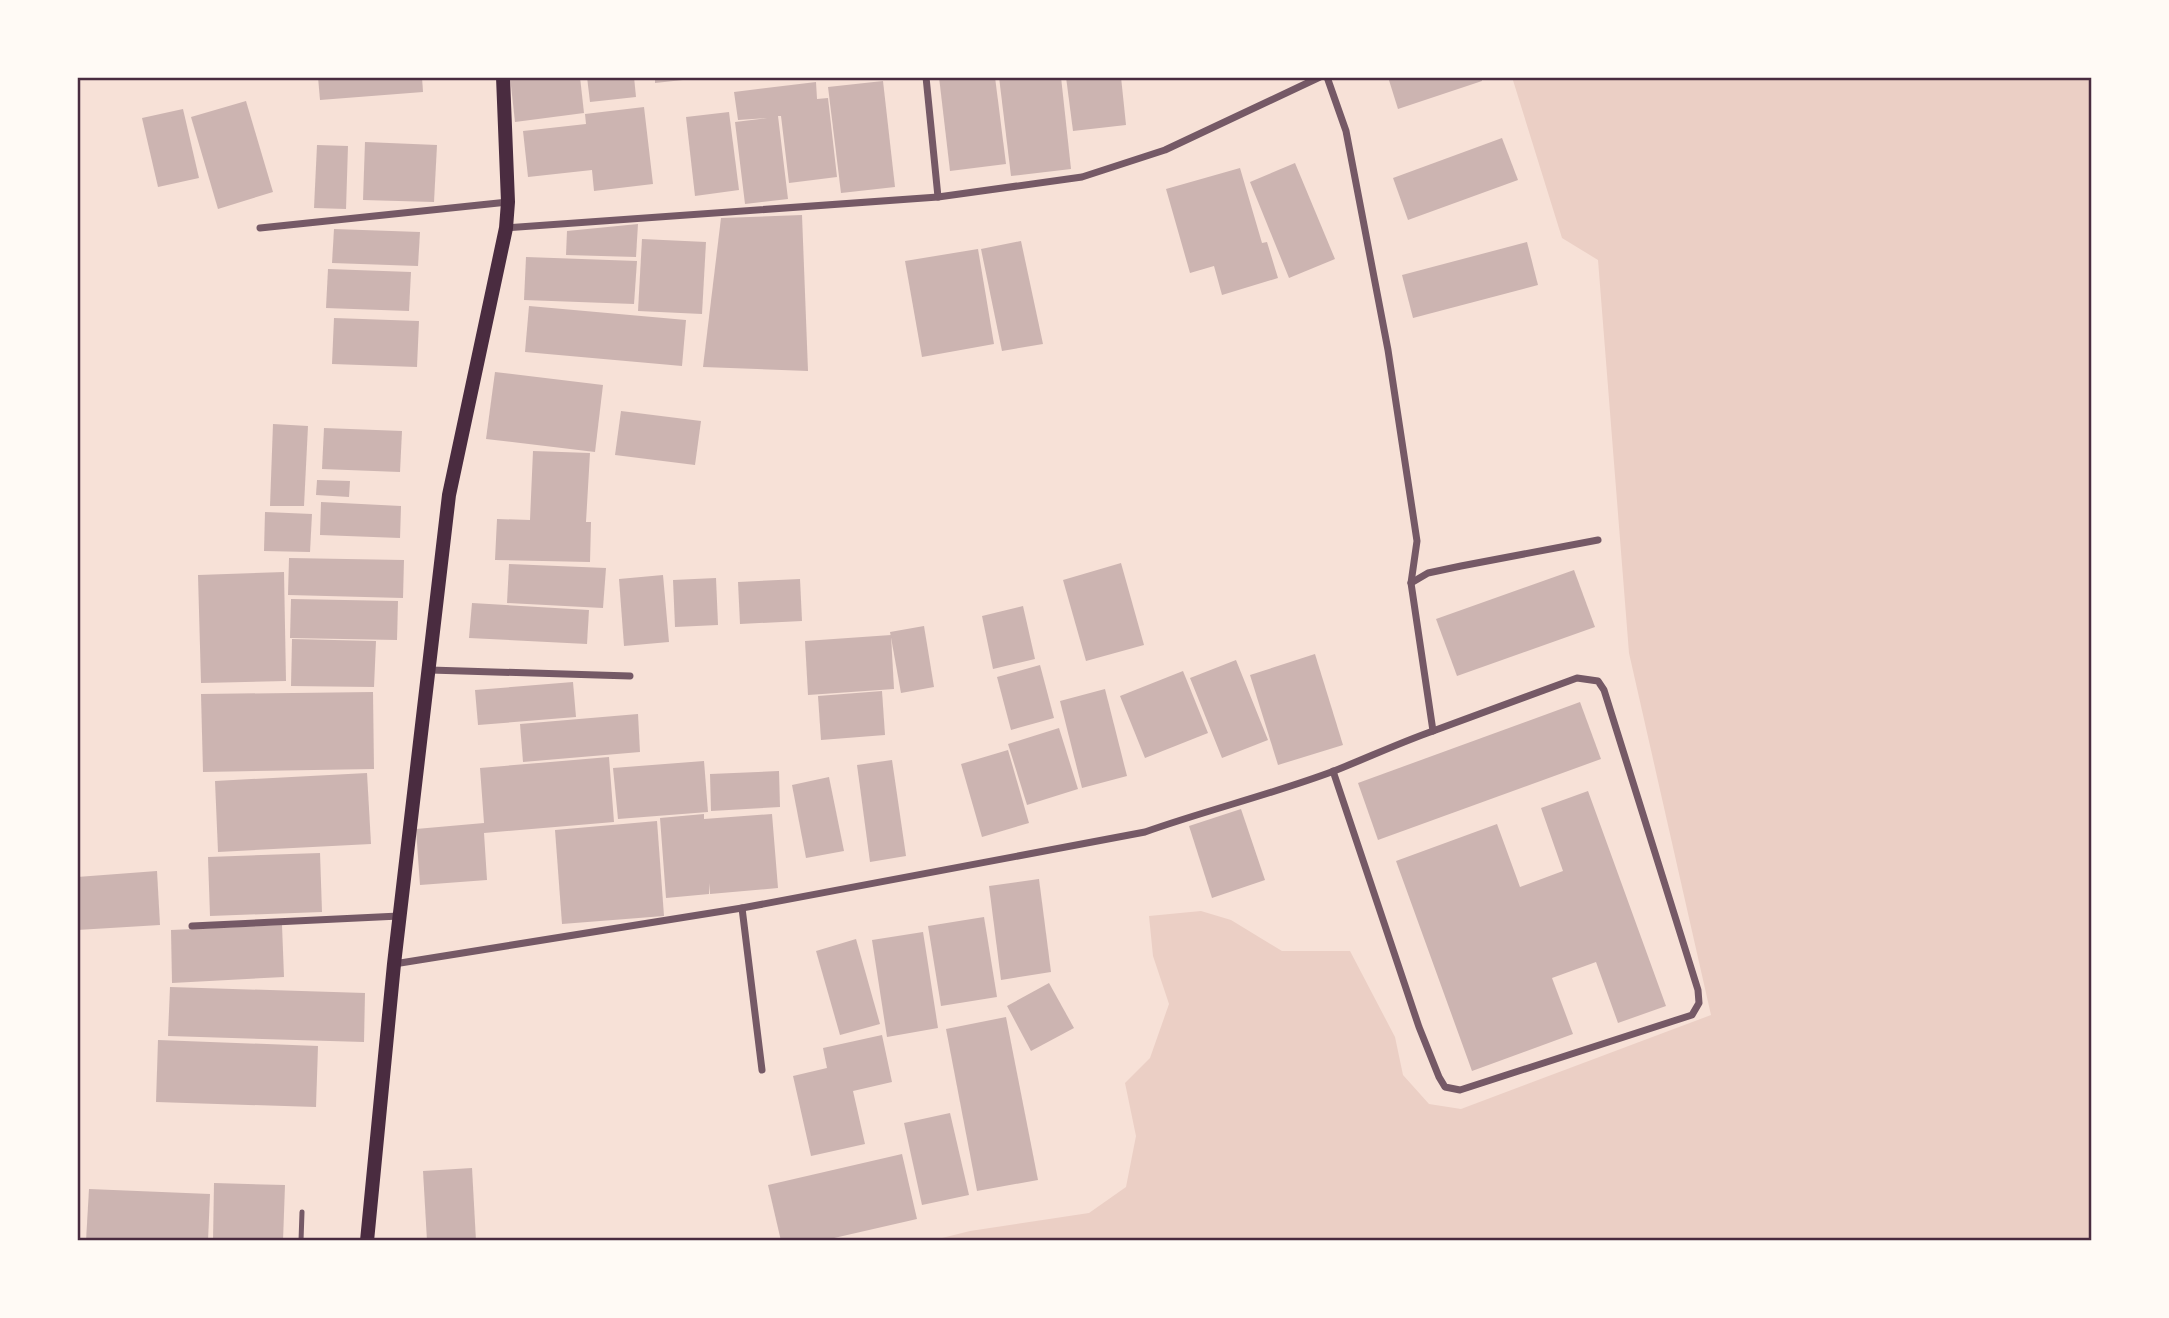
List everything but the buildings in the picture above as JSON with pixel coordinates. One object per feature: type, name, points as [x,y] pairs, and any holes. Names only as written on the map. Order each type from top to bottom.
[{"type":"main road","points":[[367,1241],[394,964],[449,495],[506,228],[508,202],[503,77]]},
{"type":"street","points":[[926,77],[938,197]]},
{"type":"street","points":[[506,228],[792,205],[938,197],[1082,177],[1165,150],[1320,77]]},
{"type":"street","points":[[1327,77],[1346,131],[1388,350],[1417,541],[1411,583],[1433,731]]},
{"type":"street","points":[[260,228],[508,202]]},
{"type":"street","points":[[1411,583],[1427,573],[1598,540]]},
{"type":"street","points":[[430,670],[630,676]]},
{"type":"street","points":[[394,964],[742,908],[1145,832],[1333,771],[1387,747],[1577,678],[1598,681],[1604,690],[1698,990],[1699,1003],[1692,1015],[1460,1090],[1445,1087],[1419,1027],[1333,771]]},
{"type":"street","points":[[742,908],[762,1070]]},
{"type":"street","points":[[192,926],[400,916]]},
{"type":"lane","points":[[301,1241],[302,1212]]},
{"type":"shaded area","points":[[1512,77],[2092,77],[2092,1241],[930,1241],[970,1231],[1089,1213],[1126,1187],[1136,1136],[1125,1083],[1150,1058],[1169,1004],[1153,956],[1149,916],[1201,911],[1231,920],[1282,951],[1350,951],[1395,1037],[1403,1075],[1429,1104],[1461,1109],[1711,1015],[1629,653],[1598,260],[1562,238]]}]
